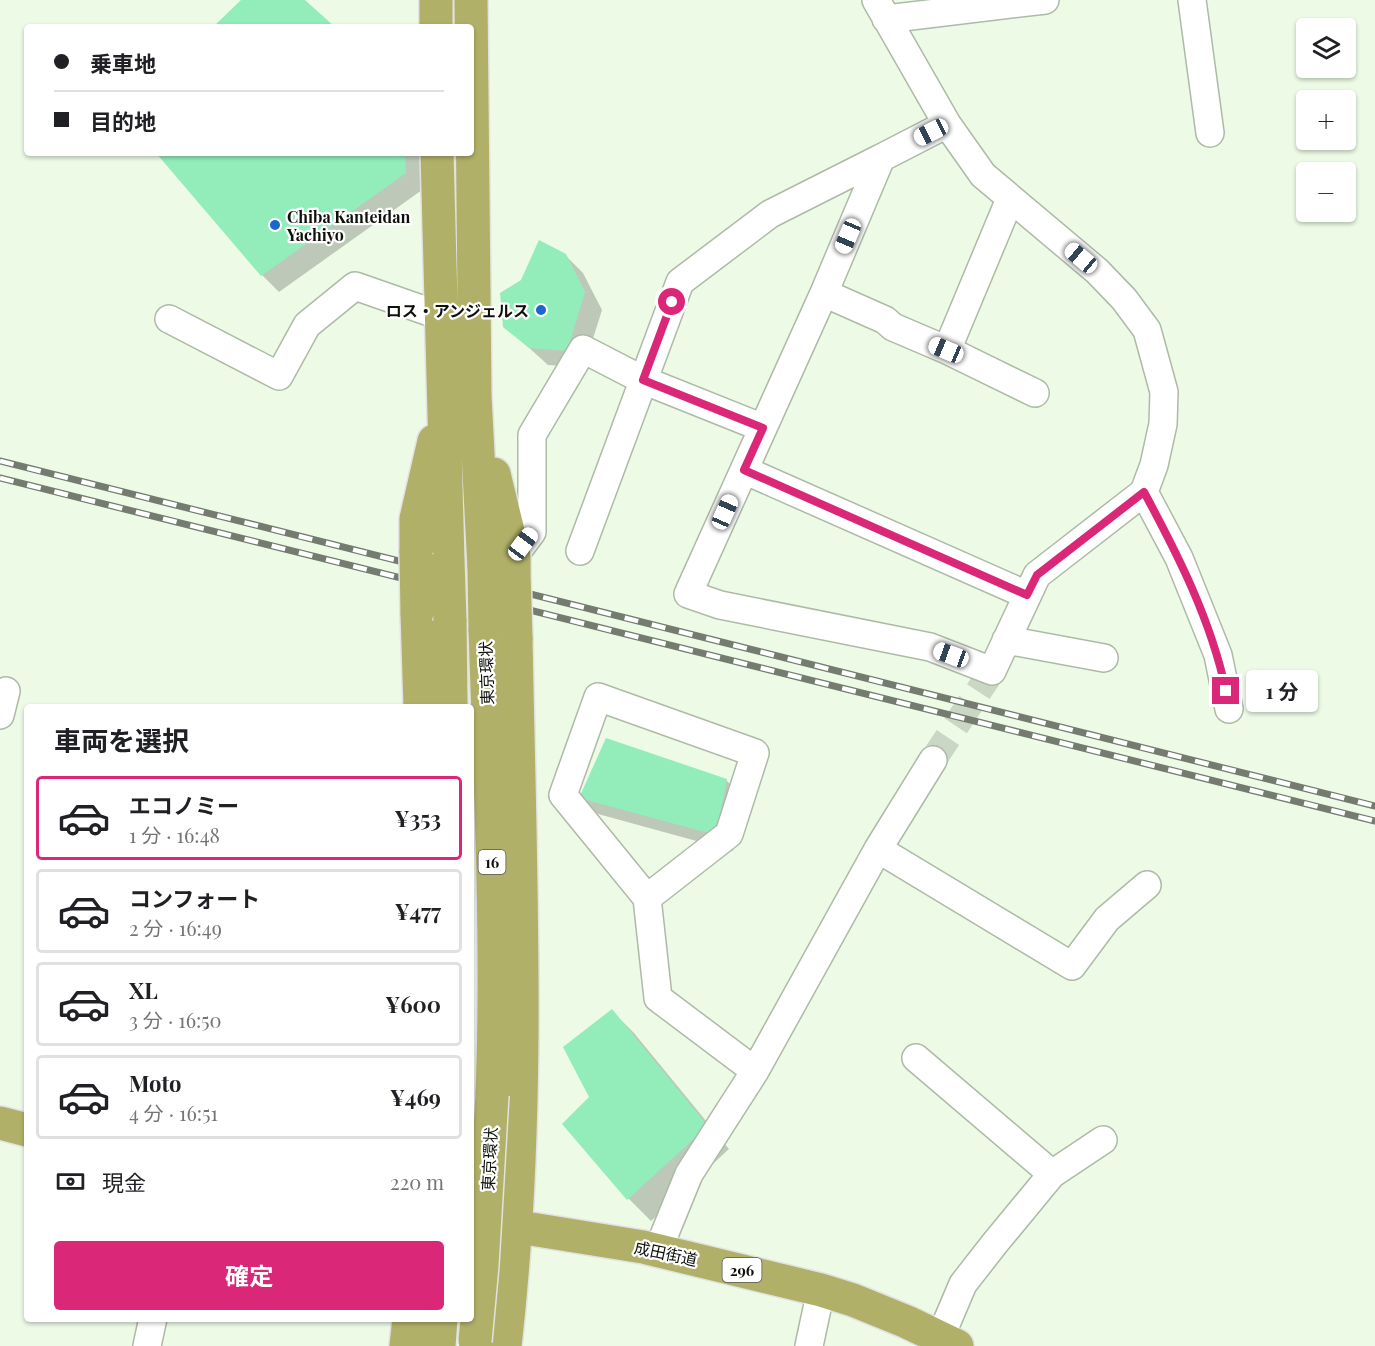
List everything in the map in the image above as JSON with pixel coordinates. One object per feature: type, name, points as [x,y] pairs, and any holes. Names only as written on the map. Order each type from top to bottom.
[{"type":"highway","points":[[436,0],[436,24]]},
{"type":"highway","name":"東京環状","points":[[470,24],[471,0]]},
{"type":"highway","name":"東京環状","points":[[437,156],[441,316],[504,566],[491,795],[494,1047],[482,1265],[485,1344]]},
{"type":"highway","name":"東京環状","points":[[452,704],[448,561],[460,396],[467,156]]},
{"type":"highway","points":[[420,704],[416,519],[460,396]]},
{"type":"highway","points":[[500,633],[521,955],[520,1169],[517,1227]]},
{"type":"highway","points":[[0,1123],[24,1129]]},
{"type":"highway","name":"成田街道","points":[[474,1220],[658,1250],[821,1290],[853,1300],[948,1342]]},
{"type":"highway","name":"16","points":[[485,1344],[517,1227]]},
{"type":"highway","points":[[406,1346],[409,1322]]},
{"type":"street","points":[[881,158],[824,294],[688,594],[720,605],[930,647],[992,670],[1037,575],[1144,492],[1154,465],[1163,424],[1164,392],[1147,330],[1124,299],[1097,272],[982,175],[947,124],[896,9],[1045,0]]},
{"type":"street","points":[[1192,0],[1210,133]]},
{"type":"street","points":[[580,551],[680,282],[770,214],[947,124]]},
{"type":"street","points":[[946,350],[1011,199]]},
{"type":"street","points":[[169,319],[279,376],[307,326],[355,286],[441,316]]},
{"type":"street","points":[[824,294],[885,320],[893,327],[1035,393]]},
{"type":"street","points":[[504,566],[532,532],[532,435],[583,349],[643,380],[763,428]]},
{"type":"street","points":[[744,470],[1027,595]]},
{"type":"street","points":[[1144,492],[1179,558],[1218,655],[1229,709]]},
{"type":"street","points":[[1006,640],[1104,658]]},
{"type":"street","points":[[647,898],[729,834],[755,753],[598,697],[563,795],[647,898],[658,998],[755,1071]]},
{"type":"street","points":[[658,1250],[689,1174],[755,1071],[878,849],[933,760]]},
{"type":"street","points":[[878,849],[1072,966],[1107,919],[1147,885]]},
{"type":"street","points":[[916,1058],[1053,1174]]},
{"type":"street","points":[[948,1342],[963,1284],[1053,1174],[1103,1140]]},
{"type":"street","points":[[809,1346],[821,1290]]},
{"type":"street","points":[[147,1346],[152,1322]]},
{"type":"building","points":[[241,0],[305,0],[332,24],[216,24]]},
{"type":"building","name":"Chiba Kanteidan Yachiyo","points":[[159,156],[405,156],[406,173],[261,276]]},
{"type":"building","name":"ロス・アンジェルス","points":[[539,240],[566,254],[585,292],[567,351],[529,348],[503,327],[500,293],[521,280]]},
{"type":"building","points":[[606,738],[727,779],[716,835],[579,798]]},
{"type":"building","points":[[612,1009],[708,1126],[627,1200],[562,1124],[589,1097],[563,1047]]},
{"type":"tunnel","points":[[933,760],[992,671]]},
{"type":"railway","points":[[0,461],[1375,806]]},
{"type":"railway","points":[[0,478],[1375,821]]},
{"type":"place","name":"Chiba Kanteidan Yachiyo","points":[[275,225]]},
{"type":"place","name":"ロス・アンジェルス","points":[[541,310]]},
{"type":"route","points":[[672,302],[643,380],[763,428],[744,470],[1027,595],[1037,575],[1144,492],[1179,558],[1218,655],[1226,691]]}]
